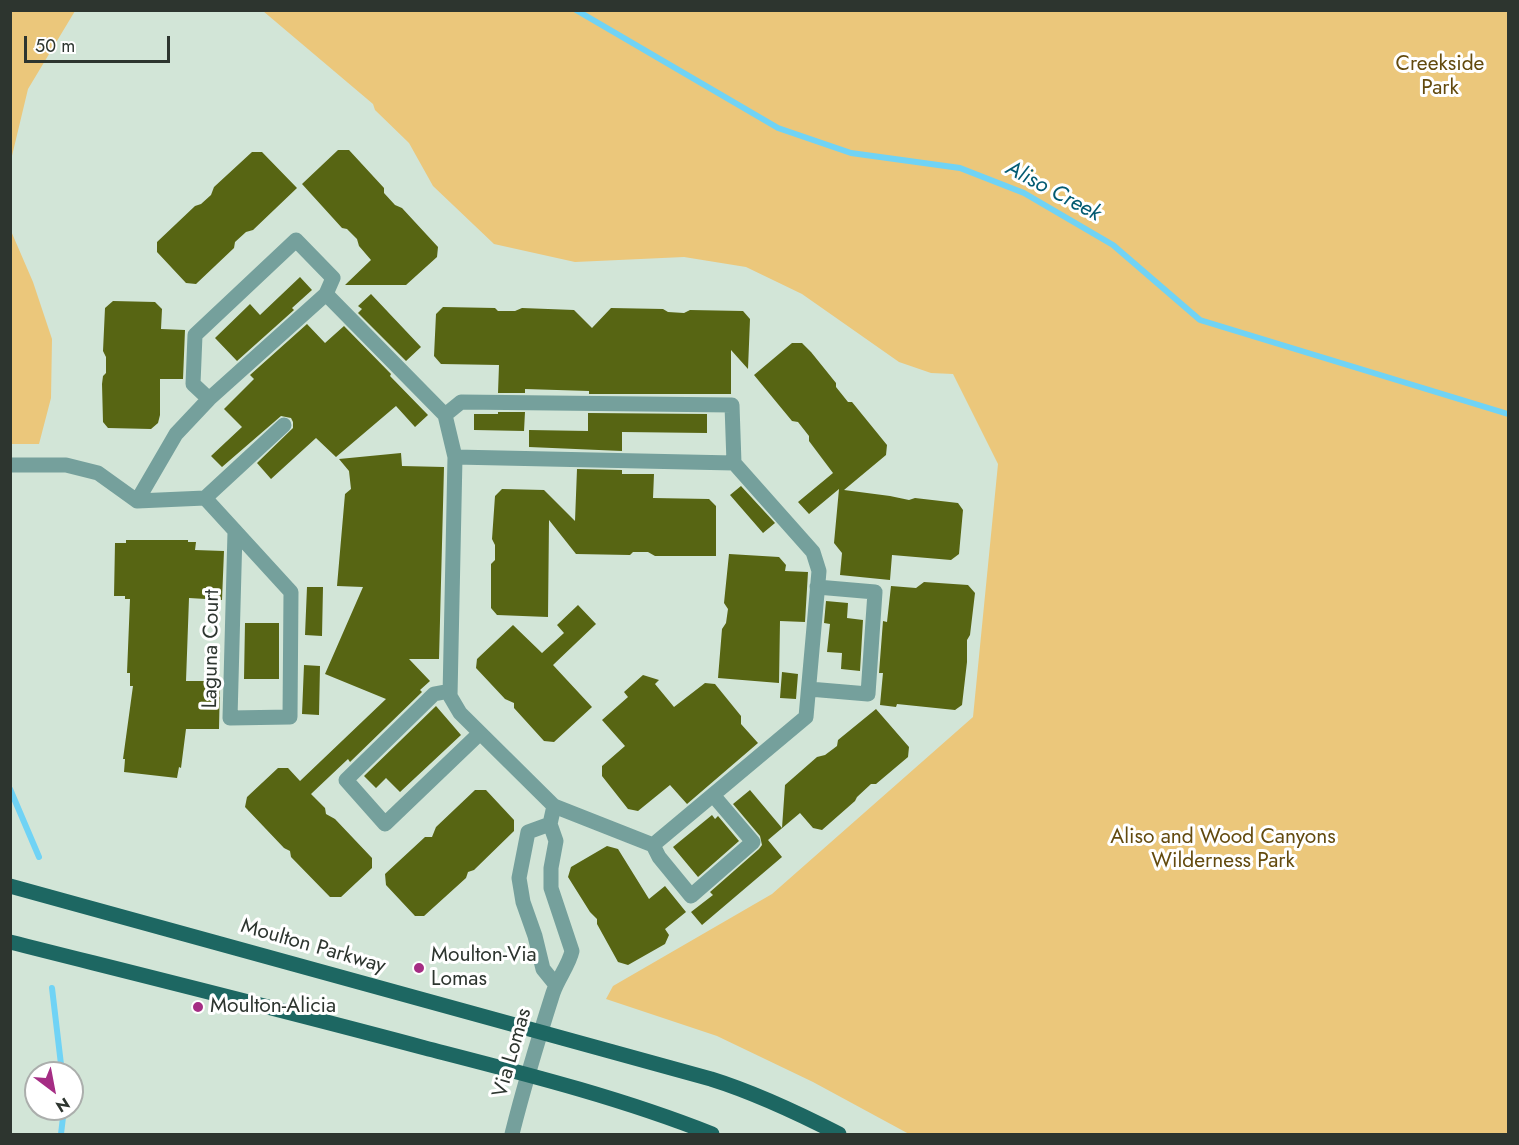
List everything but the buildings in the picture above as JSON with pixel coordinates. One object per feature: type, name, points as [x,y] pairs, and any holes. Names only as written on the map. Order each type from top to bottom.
[{"type":"main road","name":"Moulton Parkway","points":[[10,886],[738,1087],[839,1134]]},
{"type":"main road","points":[[10,942],[322,1020],[619,1100],[712,1134]]},
{"type":"street","points":[[136,501],[176,434],[209,399],[326,294],[333,278],[296,240],[195,335],[193,384],[209,399]]},
{"type":"street","points":[[326,294],[446,415],[455,457],[450,696],[460,713],[554,806],[653,846],[659,857],[691,896],[753,842],[713,795]]},
{"type":"street","points":[[446,415],[461,402],[732,405],[734,463],[813,552],[819,571],[806,717],[653,846]]},
{"type":"street","points":[[10,465],[60,465],[98,473],[136,501],[205,498],[284,425]]},
{"type":"street","points":[[455,457],[734,463]]},
{"type":"street","name":"Laguna Court","points":[[205,498],[291,592],[290,717],[230,718],[235,532]]},
{"type":"street","points":[[808,688],[868,694],[875,592],[818,587]]},
{"type":"street","points":[[450,691],[434,694],[346,780],[385,824],[480,733]]},
{"type":"street","name":"Via Lomas","points":[[512,1134],[540,1032],[556,985],[572,951],[551,888],[551,868],[556,841],[550,824],[554,806]]},
{"type":"street","points":[[550,824],[528,832],[519,878],[526,914],[535,936],[543,969],[556,985]]},
{"type":"green space","points":[[11,10],[75,11],[28,89],[11,160]]},
{"type":"green space","name":"Aliso and Wood Canyons Wilderness Park","points":[[263,11],[1508,11],[1508,1134],[909,1134],[813,1082],[717,1036],[606,999],[613,986],[772,894],[973,717],[998,464],[953,374],[931,373],[899,362],[802,294],[746,267],[684,257],[575,262],[494,244],[433,186],[409,143],[375,110],[373,104]]},
{"type":"green space","points":[[11,231],[33,282],[52,339],[51,398],[39,444],[11,444]]},
{"type":"waterway","name":"Aliso Creek","points":[[576,10],[778,128],[851,153],[960,168],[1024,193],[1113,245],[1200,320],[1508,414]]},
{"type":"waterway","points":[[10,789],[39,857]]},
{"type":"waterway","points":[[52,988],[61,1061]]},
{"type":"waterway","points":[[61,1134],[63,1121]]},
{"type":"place","name":"Moulton-Via Lomas","points":[[419,968]]},
{"type":"place","name":"Moulton-Alicia","points":[[198,1007]]},
{"type":"park label","name":"Creekside Park","points":[[1440,77]]}]
